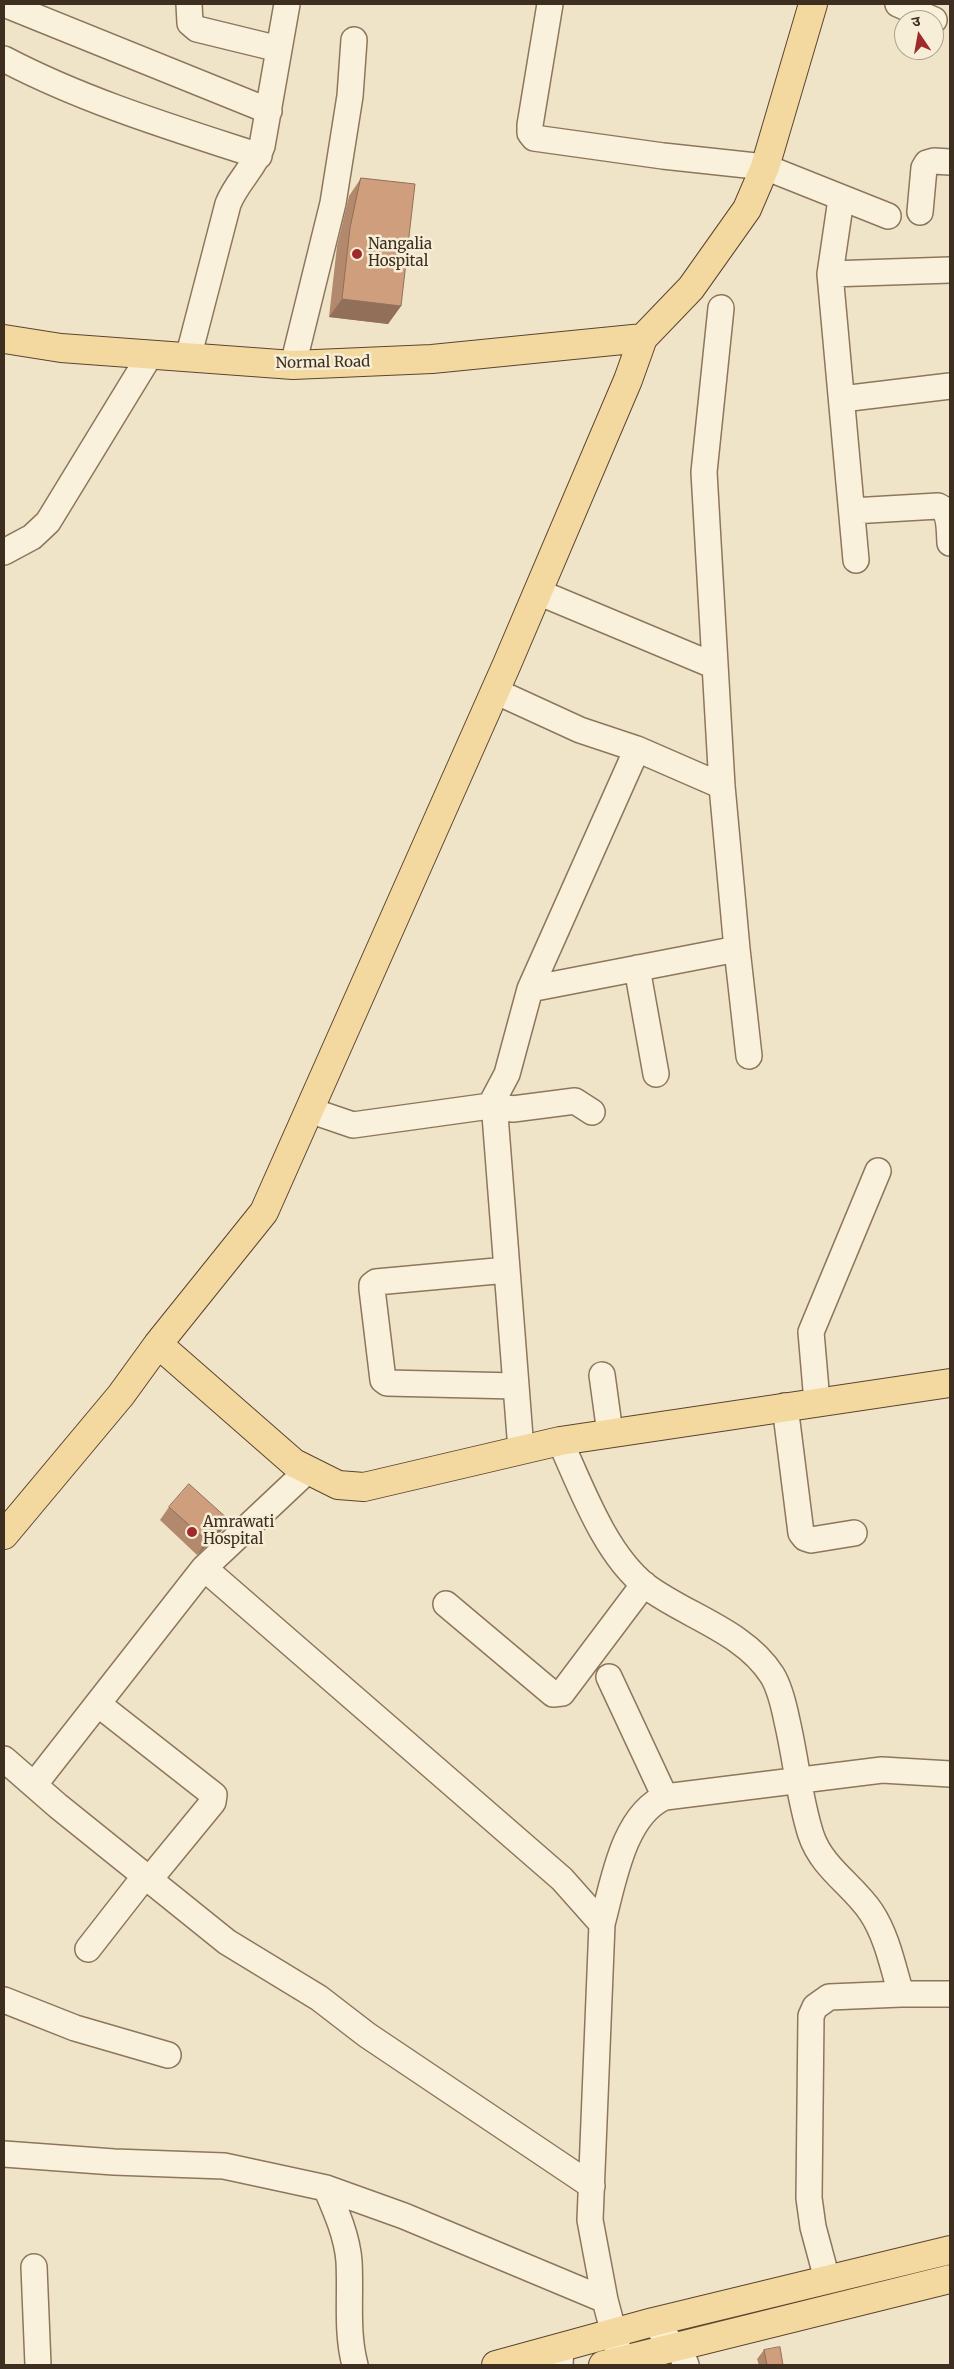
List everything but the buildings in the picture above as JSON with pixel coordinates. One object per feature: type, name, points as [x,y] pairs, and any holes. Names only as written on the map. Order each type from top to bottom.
[{"type":"main road","points":[[4,1535],[121,1395],[158,1344],[264,1212],[538,592],[628,380],[643,338],[691,288],[747,209],[765,167],[813,4]]},
{"type":"main road","name":"Normal Road","points":[[4,339],[61,348],[294,365],[432,359],[643,338]]},
{"type":"main road","points":[[158,1344],[294,1462],[307,1471],[338,1485],[364,1486],[560,1441],[785,1406],[950,1383]]},
{"type":"main road","points":[[496,2365],[561,2356],[615,2332],[950,2250]]},
{"type":"main road","points":[[615,2364],[681,2357],[950,2279]]},
{"type":"street","points":[[4,4],[268,110]]},
{"type":"street","points":[[189,4],[190,23],[197,29],[279,49]]},
{"type":"street","points":[[188,358],[228,204],[258,156],[287,4]]},
{"type":"street","points":[[550,4],[530,125],[530,132],[534,138],[663,156],[765,167],[841,199],[888,216]]},
{"type":"street","points":[[898,4],[912,10]]},
{"type":"street","points":[[294,365],[333,204],[350,96],[354,40]]},
{"type":"street","points":[[4,59],[32,74],[154,122],[258,156]]},
{"type":"street","points":[[920,212],[924,168],[927,163],[934,161],[950,162]]},
{"type":"street","points":[[841,199],[830,274],[856,560]]},
{"type":"street","points":[[830,274],[950,270]]},
{"type":"street","points":[[721,308],[704,472],[722,786],[748,1056]]},
{"type":"street","points":[[4,552],[32,538],[48,522],[150,355]]},
{"type":"street","points":[[842,399],[950,386]]},
{"type":"street","points":[[852,511],[938,506],[947,513],[950,543]]},
{"type":"street","points":[[538,592],[715,666]]},
{"type":"street","points":[[495,691],[580,730],[637,748],[722,786]]},
{"type":"street","points":[[490,1106],[507,1074],[530,989],[637,748]]},
{"type":"street","points":[[530,989],[737,949]]},
{"type":"street","points":[[637,968],[656,1074]]},
{"type":"street","points":[[309,1110],[353,1125],[490,1106],[513,1109],[575,1101],[592,1112]]},
{"type":"street","points":[[490,1106],[496,1115],[521,1450]]},
{"type":"street","points":[[817,1402],[811,1332],[878,1172]]},
{"type":"street","points":[[507,1270],[376,1282],[372,1285],[372,1289],[383,1380],[387,1383],[516,1386]]},
{"type":"street","points":[[602,1375],[610,1433]]},
{"type":"street","points":[[785,1406],[801,1533],[805,1538],[811,1540],[854,1533]]},
{"type":"street","points":[[560,1441],[594,1515],[610,1543],[628,1567],[644,1584],[668,1601],[723,1631],[750,1650],[772,1675],[783,1701],[794,1751],[798,1781],[811,1836],[830,1868],[872,1914],[884,1940],[901,1994]]},
{"type":"street","points":[[34,1785],[204,1568],[307,1471]]},
{"type":"street","points":[[204,1568],[562,1879],[602,1924]]},
{"type":"street","points":[[446,1604],[553,1694],[557,1695],[562,1693],[644,1584]]},
{"type":"street","points":[[609,1677],[666,1797]]},
{"type":"street","points":[[88,1949],[214,1802],[214,1794],[98,1704]]},
{"type":"street","points":[[4,1759],[227,1942],[319,1998],[367,2035],[592,2186]]},
{"type":"street","points":[[615,2364],[615,2332],[605,2300],[590,2220],[602,1924],[623,1848],[641,1815],[654,1802],[666,1797],[882,1770],[950,1774]]},
{"type":"street","points":[[827,2279],[810,2204],[811,2016],[815,2007],[828,1997],[950,1994]]},
{"type":"street","points":[[4,2000],[76,2028],[168,2055]]},
{"type":"street","points":[[4,2154],[114,2162],[224,2166],[326,2188],[404,2216],[605,2300]]},
{"type":"street","points":[[326,2188],[341,2222],[349,2260],[350,2347],[355,2365]]},
{"type":"street","points":[[34,2267],[38,2365]]},
{"type":"street","points":[[653,2322],[681,2357]]},
{"type":"place","name":"Nangalia Hospital","points":[[357,254]]},
{"type":"place","name":"Amrawati Hospital","points":[[192,1532]]}]
